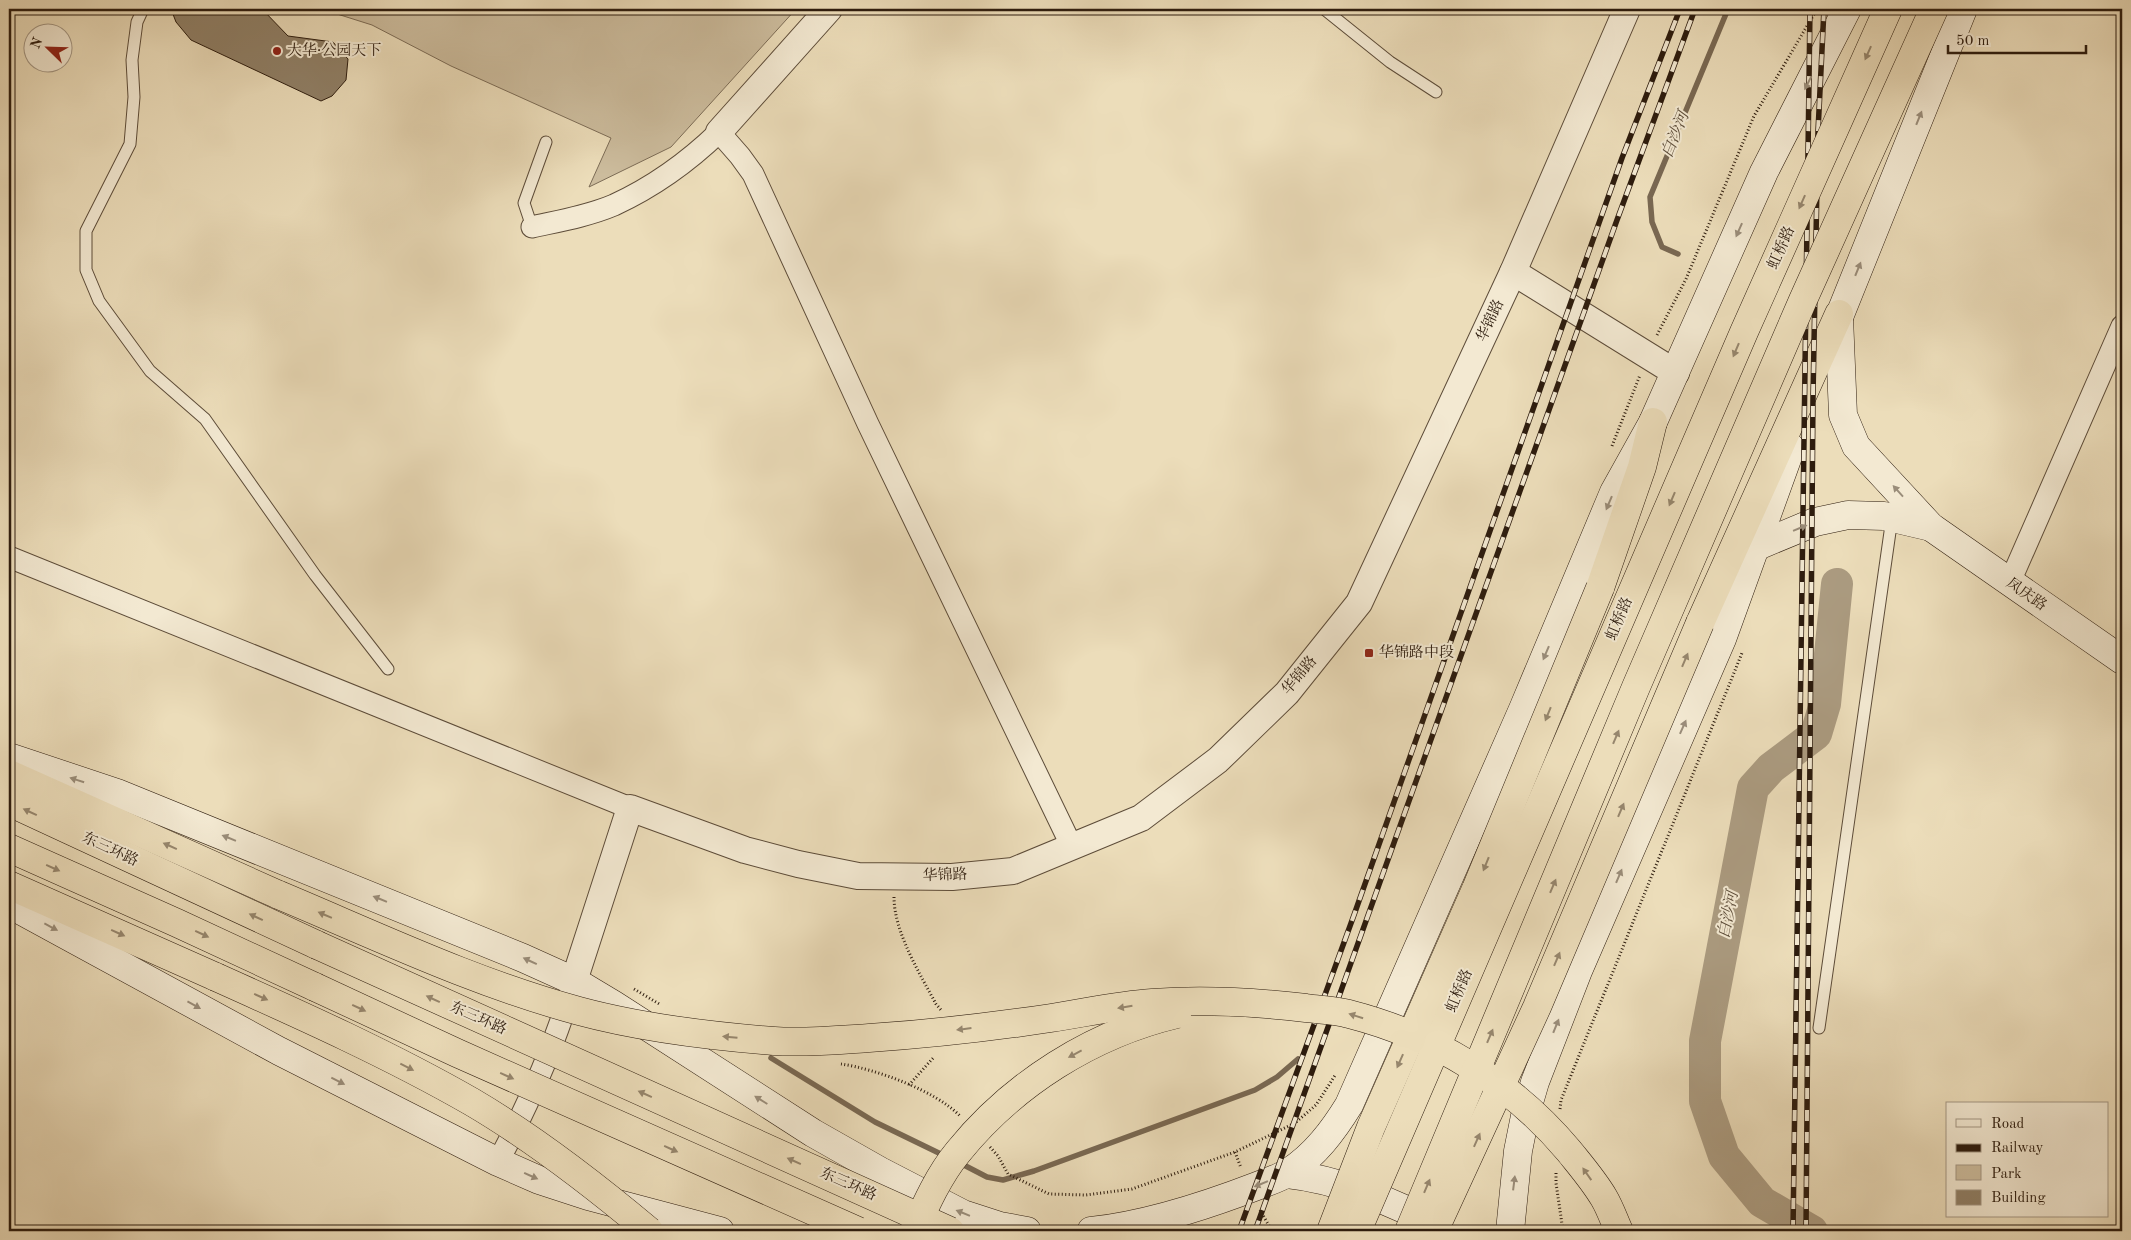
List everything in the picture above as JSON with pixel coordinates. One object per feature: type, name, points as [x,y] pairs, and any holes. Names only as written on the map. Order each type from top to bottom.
[{"type":"highway","name":"虹桥路","points":[[1356,1231],[1744,332],[1888,9]]},
{"type":"highway","points":[[1409,1231],[1663,624],[1807,291],[1934,9]]},
{"type":"highway","points":[[1434,1231],[1537,1007],[1700,623],[1839,314]]},
{"type":"highway","points":[[1331,1231],[1371,1128],[1476,890],[1600,588],[1642,467],[1653,422]]},
{"type":"highway","points":[[9,774],[279,895],[451,968],[570,1008],[654,1028],[779,1041],[836,1041],[906,1036],[1026,1022],[1150,1003],[1203,1001],[1272,1004],[1346,1013],[1398,1030],[1439,1047],[1482,1073],[1517,1098],[1550,1129],[1604,1198],[1627,1231]]},
{"type":"highway","name":"东三环路","points":[[9,802],[316,945],[950,1231]]},
{"type":"highway","points":[[9,848],[177,923],[457,1053],[858,1231]]},
{"type":"highway","points":[[9,886],[216,977],[392,1060],[473,1103],[547,1151],[602,1192],[649,1231]]},
{"type":"highway","points":[[914,1231],[931,1194],[958,1152],[992,1115],[1022,1088],[1062,1061],[1110,1036],[1149,1021],[1200,1009],[1272,1004]]},
{"type":"highway","points":[[1604,1198],[1619,1231]]},
{"type":"main road","points":[[1287,1174],[1315,1152],[1333,1131],[1349,1105],[1523,709],[1614,492],[1653,422],[1764,172],[1847,9]]},
{"type":"main road","points":[[1510,1231],[1518,1151],[1525,1116],[1536,1082],[1578,972],[1722,639],[1839,314],[1963,9]]},
{"type":"main road","points":[[1839,314],[1843,415],[1856,446],[1930,527]]},
{"type":"main road","points":[[1700,623],[1732,575],[1755,547],[1815,522],[1848,516],[1884,516],[1930,527]]},
{"type":"main road","name":"凤庆路","points":[[1930,527],[2009,584],[2122,660]]},
{"type":"main road","points":[[9,757],[126,797],[516,954],[574,981],[813,1133],[880,1171],[963,1214],[1000,1226],[1027,1231]]},
{"type":"main road","points":[[9,904],[279,1051],[498,1162],[539,1180],[588,1196],[714,1230]]},
{"type":"main road","points":[[1091,1231],[1110,1229],[1161,1217],[1238,1182],[1287,1174],[1328,1180],[1398,1207],[1444,1231]]},
{"type":"main road","points":[[1183,1231],[1238,1182]]},
{"type":"street","points":[[532,227],[577,217],[613,205],[654,183],[697,153],[829,9]]},
{"type":"street","name":"华锦路","points":[[630,808],[745,850],[798,864],[858,876],[952,877],[1013,871],[1141,818],[1218,760],[1287,693],[1360,603],[1513,272],[1628,9]]},
{"type":"street","points":[[718,132],[740,156],[753,174],[868,424],[1072,847]]},
{"type":"street","points":[[1513,272],[1676,373]]},
{"type":"street","points":[[2009,584],[2122,326]]},
{"type":"street","points":[[9,557],[630,808],[556,1037],[521,1118],[498,1162]]},
{"type":"lane","points":[[143,9],[137,22],[132,60],[134,97],[130,144],[86,231],[86,270],[99,301],[150,371],[205,419],[316,575],[388,669]]},
{"type":"lane","points":[[1324,9],[1390,62],[1436,92]]},
{"type":"lane","points":[[532,227],[524,203],[546,142]]},
{"type":"lane","points":[[1819,1028],[1892,518]]},
{"type":"path","points":[[1611,448],[1631,402],[1647,356],[1686,279],[1754,116],[1817,9]]},
{"type":"path","points":[[1560,1118],[1561,1100],[1741,658],[1742,649]]},
{"type":"path","points":[[894,910],[910,953],[936,1004],[943,1012]]},
{"type":"path","points":[[909,1085],[932,1058],[939,1054]]},
{"type":"path","points":[[1008,1174],[1048,1194],[1086,1195],[1132,1189],[1235,1152],[1295,1123],[1316,1104],[1338,1069]]},
{"type":"path","points":[[1235,1152],[1238,1182]]},
{"type":"path","points":[[1557,1164],[1556,1183],[1564,1231]]},
{"type":"path","points":[[1260,1210],[1272,1231]]},
{"type":"green space","points":[[296,9],[796,9],[671,147],[589,187],[611,138],[451,66],[372,25],[334,13]]},
{"type":"building","name":"大华·公园天下","points":[[171,9],[262,9],[288,36],[333,42],[348,59],[346,80],[332,96],[321,101],[191,40],[176,22]]},
{"type":"waterway","name":"白沙河","points":[[1678,254],[1662,247],[1652,222],[1650,197],[1728,9]]},
{"type":"waterway","name":"白沙河","points":[[1812,1231],[1762,1202],[1724,1156],[1705,1101],[1705,1041],[1753,788],[1771,768],[1816,734],[1825,704],[1837,584]]},
{"type":"waterway","points":[[771,1058],[875,1122],[945,1156]]},
{"type":"waterway","points":[[958,1162],[987,1177],[1003,1180],[1034,1171],[1255,1090],[1277,1077],[1298,1059]]},
{"type":"railway","points":[[1239,1231],[1354,915],[1622,158],[1680,9]]},
{"type":"railway","points":[[1255,1231],[1617,220],[1695,9]]},
{"type":"railway","points":[[1793,1231],[1810,9]]},
{"type":"railway","points":[[1806,1231],[1813,397],[1818,131],[1824,9]]},
{"type":"place","name":"大华·公园天下","points":[[277,51]]},
{"type":"place","name":"华锦路中段","points":[[1369,653]]}]
